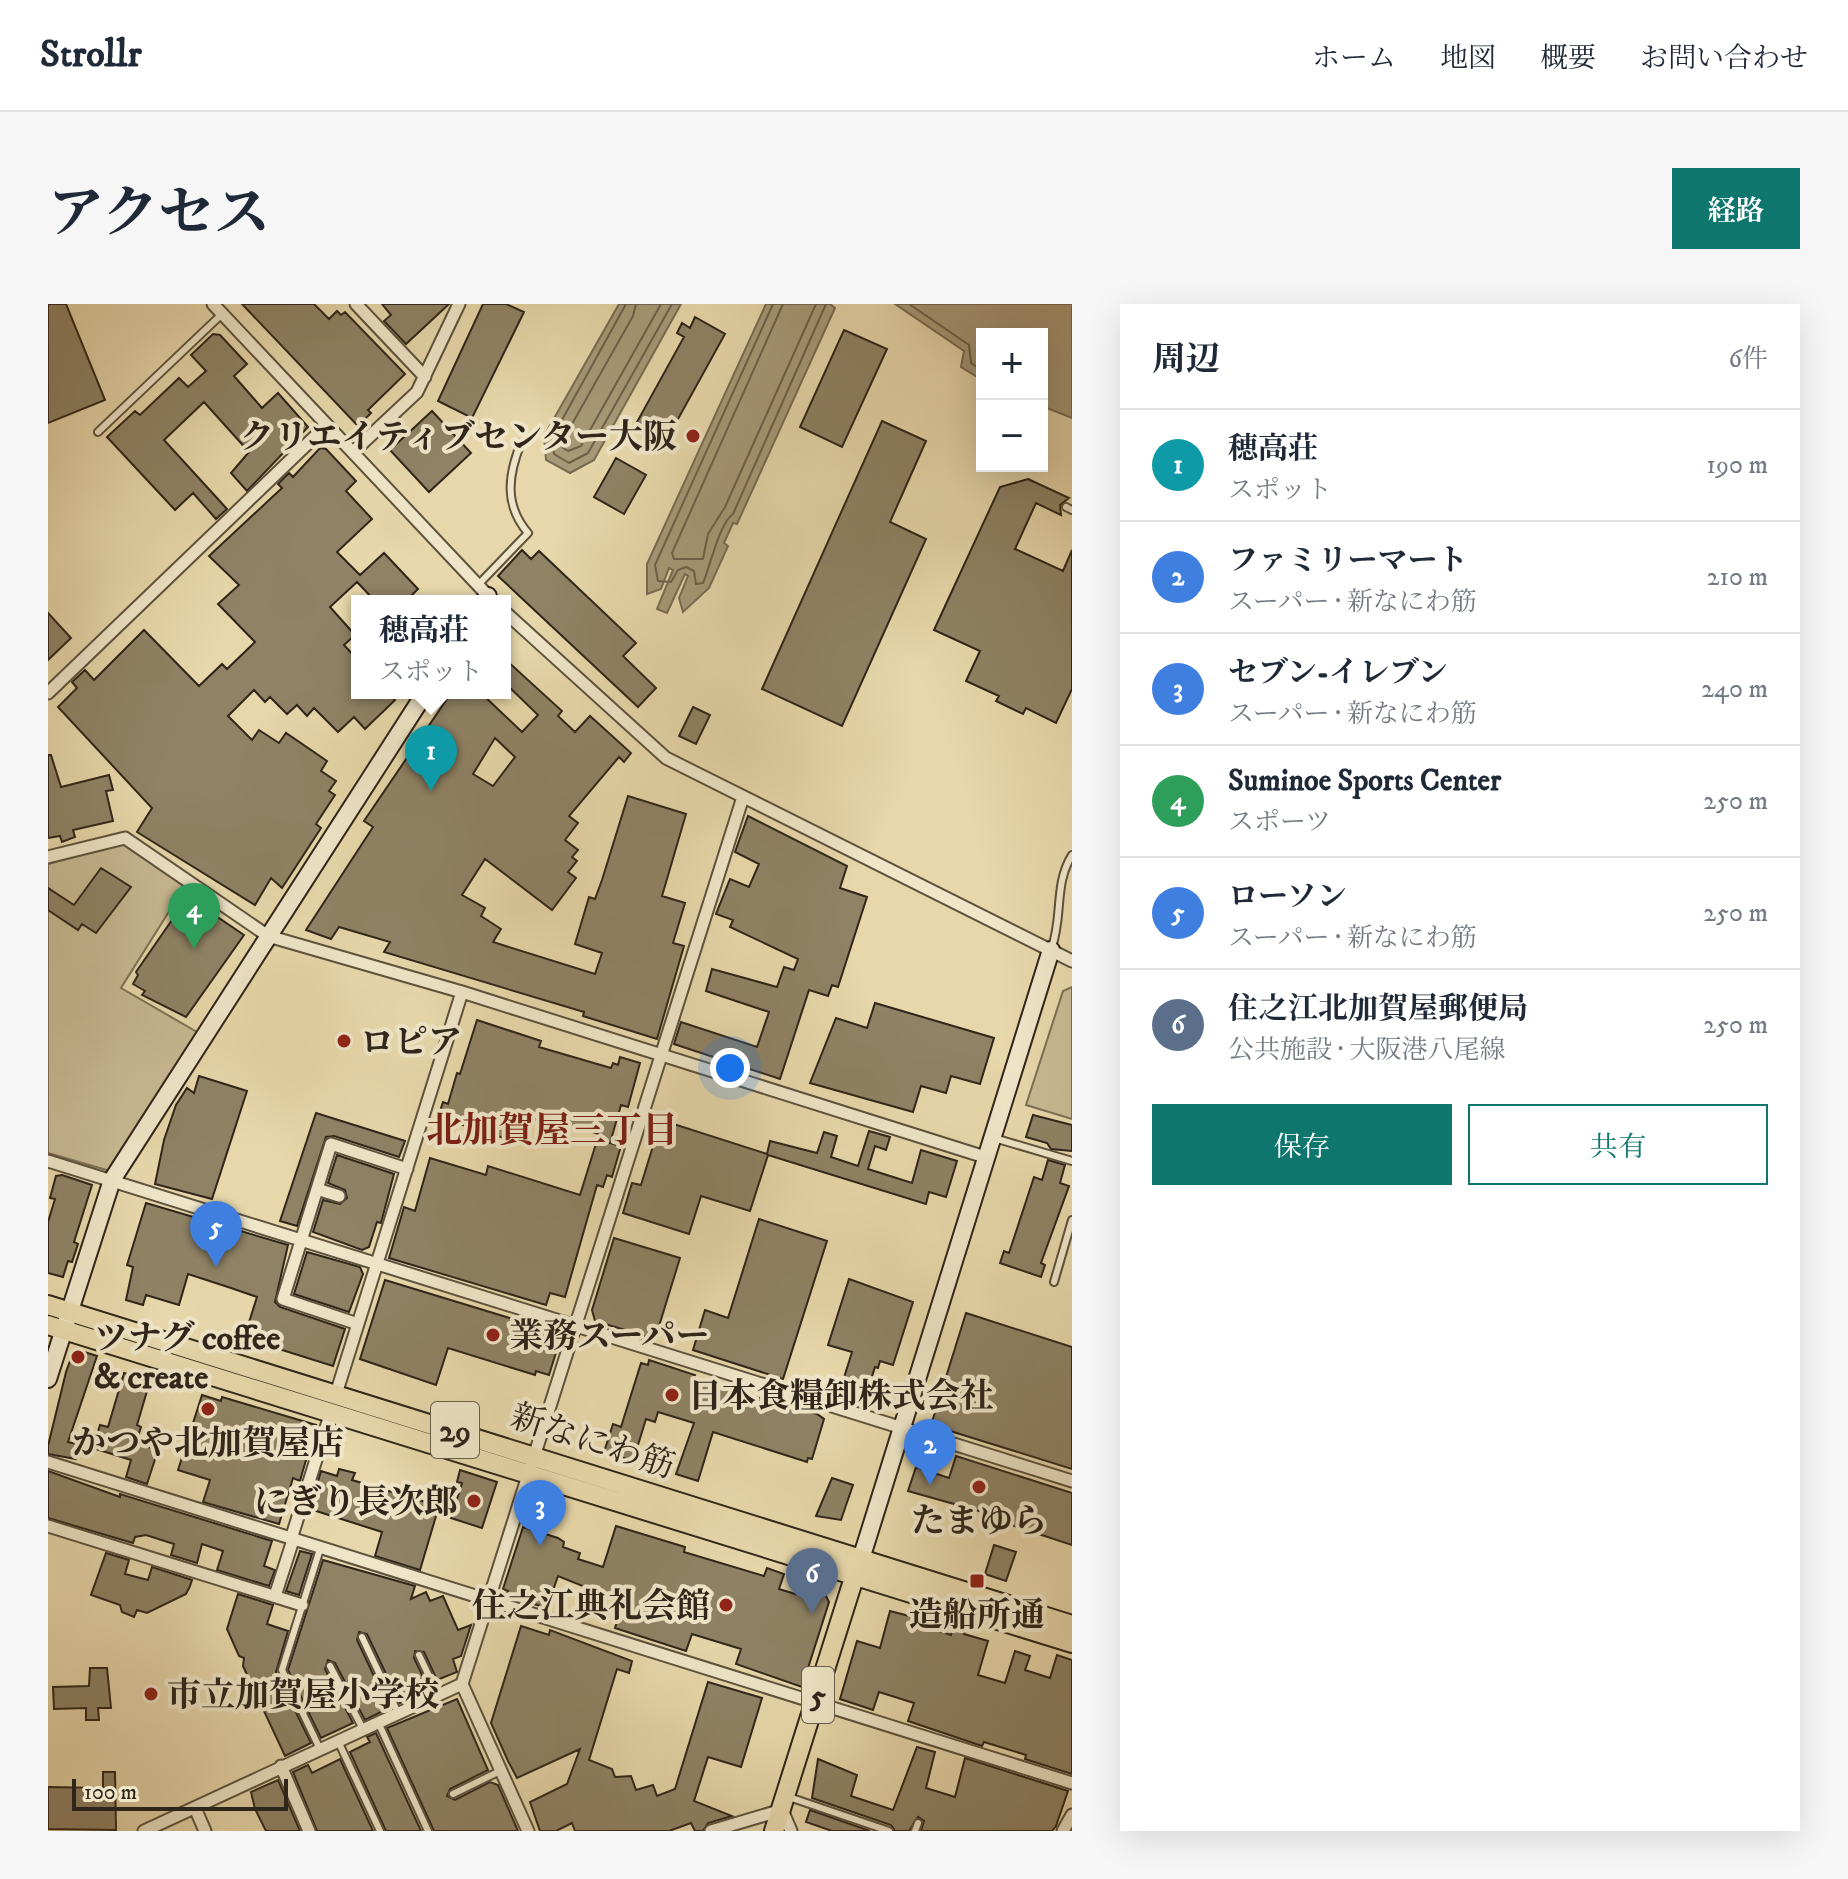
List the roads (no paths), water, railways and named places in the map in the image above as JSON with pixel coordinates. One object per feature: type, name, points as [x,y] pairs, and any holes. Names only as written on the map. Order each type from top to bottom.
[{"type":"main road","name":"新なにわ筋","points":[[48,1305],[60,1321],[333,1403],[535,1455],[1072,1643]]},
{"type":"main road","name":"新なにわ筋","points":[[333,1403],[529,1474],[858,1568],[1072,1625]]},
{"type":"main road","name":"5","points":[[774,1831],[858,1568]]},
{"type":"street","points":[[213,304],[485,595]]},
{"type":"street","points":[[356,304],[425,377]]},
{"type":"street","points":[[353,452],[417,392],[459,304]]},
{"type":"street","points":[[48,693],[327,425]]},
{"type":"street","points":[[511,618],[659,754],[1072,961]]},
{"type":"street","points":[[48,1379],[60,1321],[112,1180],[421,699]]},
{"type":"street","points":[[528,1831],[462,1684],[743,797]]},
{"type":"street","points":[[48,857],[125,838],[268,936],[462,992],[988,1158]]},
{"type":"street","points":[[858,1568],[1051,950]]},
{"type":"street","points":[[275,1596],[462,992]]},
{"type":"street","points":[[358,1324],[283,1299],[331,1144],[407,1169]]},
{"type":"street","points":[[48,1161],[1072,1481]]},
{"type":"street","points":[[317,1189],[339,1196]]},
{"type":"street","points":[[48,1462],[1072,1783]]},
{"type":"street","points":[[48,1526],[302,1605]]},
{"type":"street","points":[[144,1831],[462,1684]]},
{"type":"street","points":[[281,1766],[309,1831]]},
{"type":"street","points":[[711,1831],[784,1803],[791,1831]]},
{"type":"street","points":[[195,1808],[205,1831]]},
{"type":"street","points":[[1063,1831],[1072,1815]]},
{"type":"lane","points":[[98,432],[222,314]]},
{"type":"lane","points":[[487,595],[528,533],[513,511],[509,483],[521,443]]},
{"type":"lane","points":[[1051,950],[1057,929],[1059,888],[1072,855]]},
{"type":"lane","points":[[994,1138],[1072,1161]]},
{"type":"lane","points":[[1054,1282],[1072,1220]]},
{"type":"lane","points":[[320,1549],[282,1670],[320,1749]]},
{"type":"lane","points":[[362,1637],[398,1713]]},
{"type":"lane","points":[[419,1655],[438,1695]]},
{"type":"lane","points":[[330,1666],[363,1729]]},
{"type":"lane","points":[[378,1722],[428,1831]]},
{"type":"lane","points":[[338,1741],[380,1831]]},
{"type":"lane","points":[[453,1794],[500,1771]]},
{"type":"lane","points":[[784,1803],[889,1831]]},
{"type":"lane","points":[[915,1831],[918,1823]]},
{"type":"water","points":[[619,304],[681,304],[594,460],[570,473],[546,460],[544,436]]},
{"type":"water","points":[[766,304],[830,304],[835,308],[737,524],[733,523],[724,543],[728,546],[709,588],[683,612],[679,598],[688,576],[685,574],[667,613],[657,609],[673,570],[669,568],[661,589],[647,594],[647,564]]},
{"type":"water","points":[[895,304],[1072,304],[1072,418],[1048,408],[1048,328],[976,328],[976,376],[961,367],[964,351]]},
{"type":"place","name":"クリエイティブセンター大阪","points":[[693,436]]},
{"type":"place","name":"穂高荘","points":[[431,791]]},
{"type":"place","name":"Suminoe Sports Center","points":[[194,949]]},
{"type":"place","name":"ロピア","points":[[344,1041]]},
{"type":"place","name":"ローソン","points":[[216,1267]]},
{"type":"place","name":"業務スーパー","points":[[493,1335]]},
{"type":"place","name":"ツナグ coffee & create","points":[[78,1357]]},
{"type":"place","name":"日本食糧卸株式会社","points":[[672,1395]]},
{"type":"place","name":"かつや北加賀屋店","points":[[208,1409]]},
{"type":"place","name":"ファミリーマート","points":[[930,1485]]},
{"type":"place","name":"たまゆら","points":[[979,1487]]},
{"type":"place","name":"にぎり長次郎","points":[[474,1501]]},
{"type":"place","name":"セブン-イレブン","points":[[540,1546]]},
{"type":"place","name":"造船所通","points":[[977,1581]]},
{"type":"place","name":"住之江典礼会館","points":[[726,1605]]},
{"type":"place","name":"住之江北加賀屋郵便局","points":[[812,1614]]},
{"type":"place","name":"市立加賀屋小学校","points":[[151,1694]]},
{"type":"district","name":"北加賀屋三丁目","points":[[552,1129]]}]
